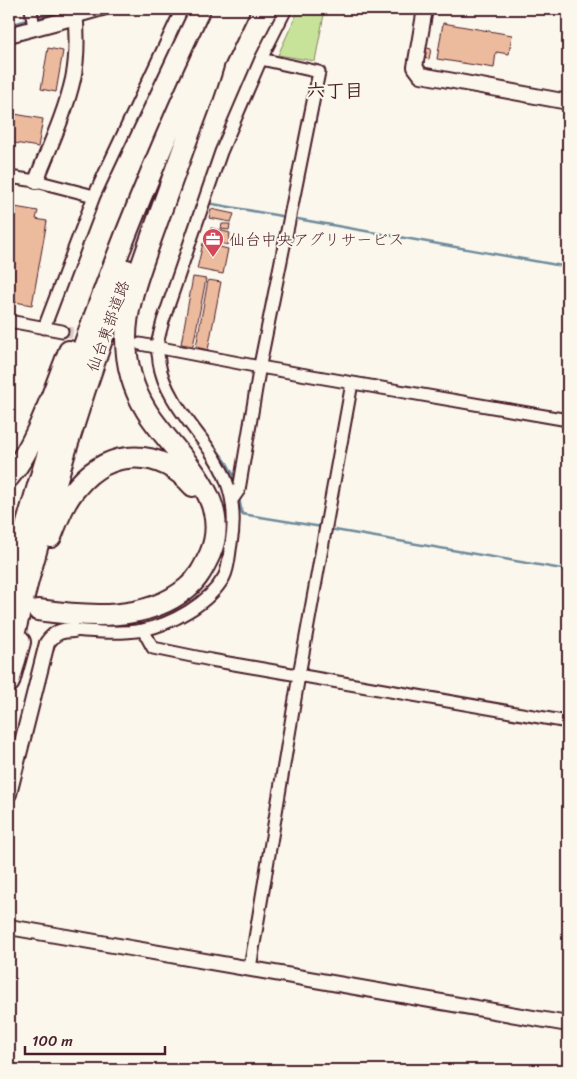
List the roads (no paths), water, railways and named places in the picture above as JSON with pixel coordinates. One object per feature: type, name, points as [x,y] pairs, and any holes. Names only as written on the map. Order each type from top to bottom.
[{"type":"highway","name":"仙台東部道路","points":[[9,590],[37,492],[87,339],[164,140],[224,9]]},
{"type":"highway","name":"仙台東部道路","points":[[9,655],[49,505],[100,345],[153,203],[215,58],[239,9]]},
{"type":"highway","points":[[9,682],[46,549],[63,509],[78,486],[88,475],[100,467],[121,458],[132,457],[144,458],[172,467],[185,476],[195,488],[202,502],[206,526],[200,553],[184,578],[174,587],[145,601],[110,606],[39,605],[79,614],[109,615],[141,611],[154,607],[180,594],[199,575],[215,538],[215,524],[210,500],[198,477],[156,425],[138,397],[129,369],[126,339],[129,308],[137,281],[162,206],[208,84],[215,58]]},
{"type":"highway","points":[[9,477],[24,456],[41,420],[132,197],[164,140]]},
{"type":"street","points":[[31,9],[34,28]]},
{"type":"street","points":[[9,35],[75,13],[104,9]]},
{"type":"street","points":[[44,328],[94,196],[182,9]]},
{"type":"street","points":[[236,495],[164,383],[157,347],[163,321],[221,152],[261,59],[286,9]]},
{"type":"street","points":[[425,9],[415,67],[421,75],[568,102]]},
{"type":"street","points":[[36,182],[66,104],[73,78],[76,56],[75,13]]},
{"type":"street","points":[[9,794],[47,643],[53,635],[59,631],[74,630],[114,632],[143,630],[193,609],[208,596],[225,576],[232,538],[236,495],[319,72],[261,59]]},
{"type":"street","points":[[9,177],[94,196]]},
{"type":"street","points":[[9,321],[62,331]]},
{"type":"street","points":[[140,344],[261,363],[352,383],[568,420]]},
{"type":"street","points":[[250,968],[299,675],[352,383]]},
{"type":"street","points":[[143,630],[153,648],[568,722]]},
{"type":"street","points":[[9,927],[568,1024]]},
{"type":"waterway","points":[[37,18],[54,13]]},
{"type":"waterway","points":[[9,25],[28,20]]},
{"type":"waterway","points":[[207,203],[287,217]]},
{"type":"waterway","points":[[292,218],[568,267]]},
{"type":"waterway","points":[[264,362],[411,387]]},
{"type":"waterway","points":[[182,403],[227,463],[236,480]]},
{"type":"waterway","points":[[239,498],[242,514],[322,527]]},
{"type":"waterway","points":[[329,529],[568,570]]},
{"type":"tunnel","points":[[62,331],[130,342]]},
{"type":"tunnel","points":[[9,601],[38,610]]},
{"type":"place","name":"仙台中央アグリサービス","points":[[213,258]]},
{"type":"district","name":"六丁目","points":[[335,90]]}]
